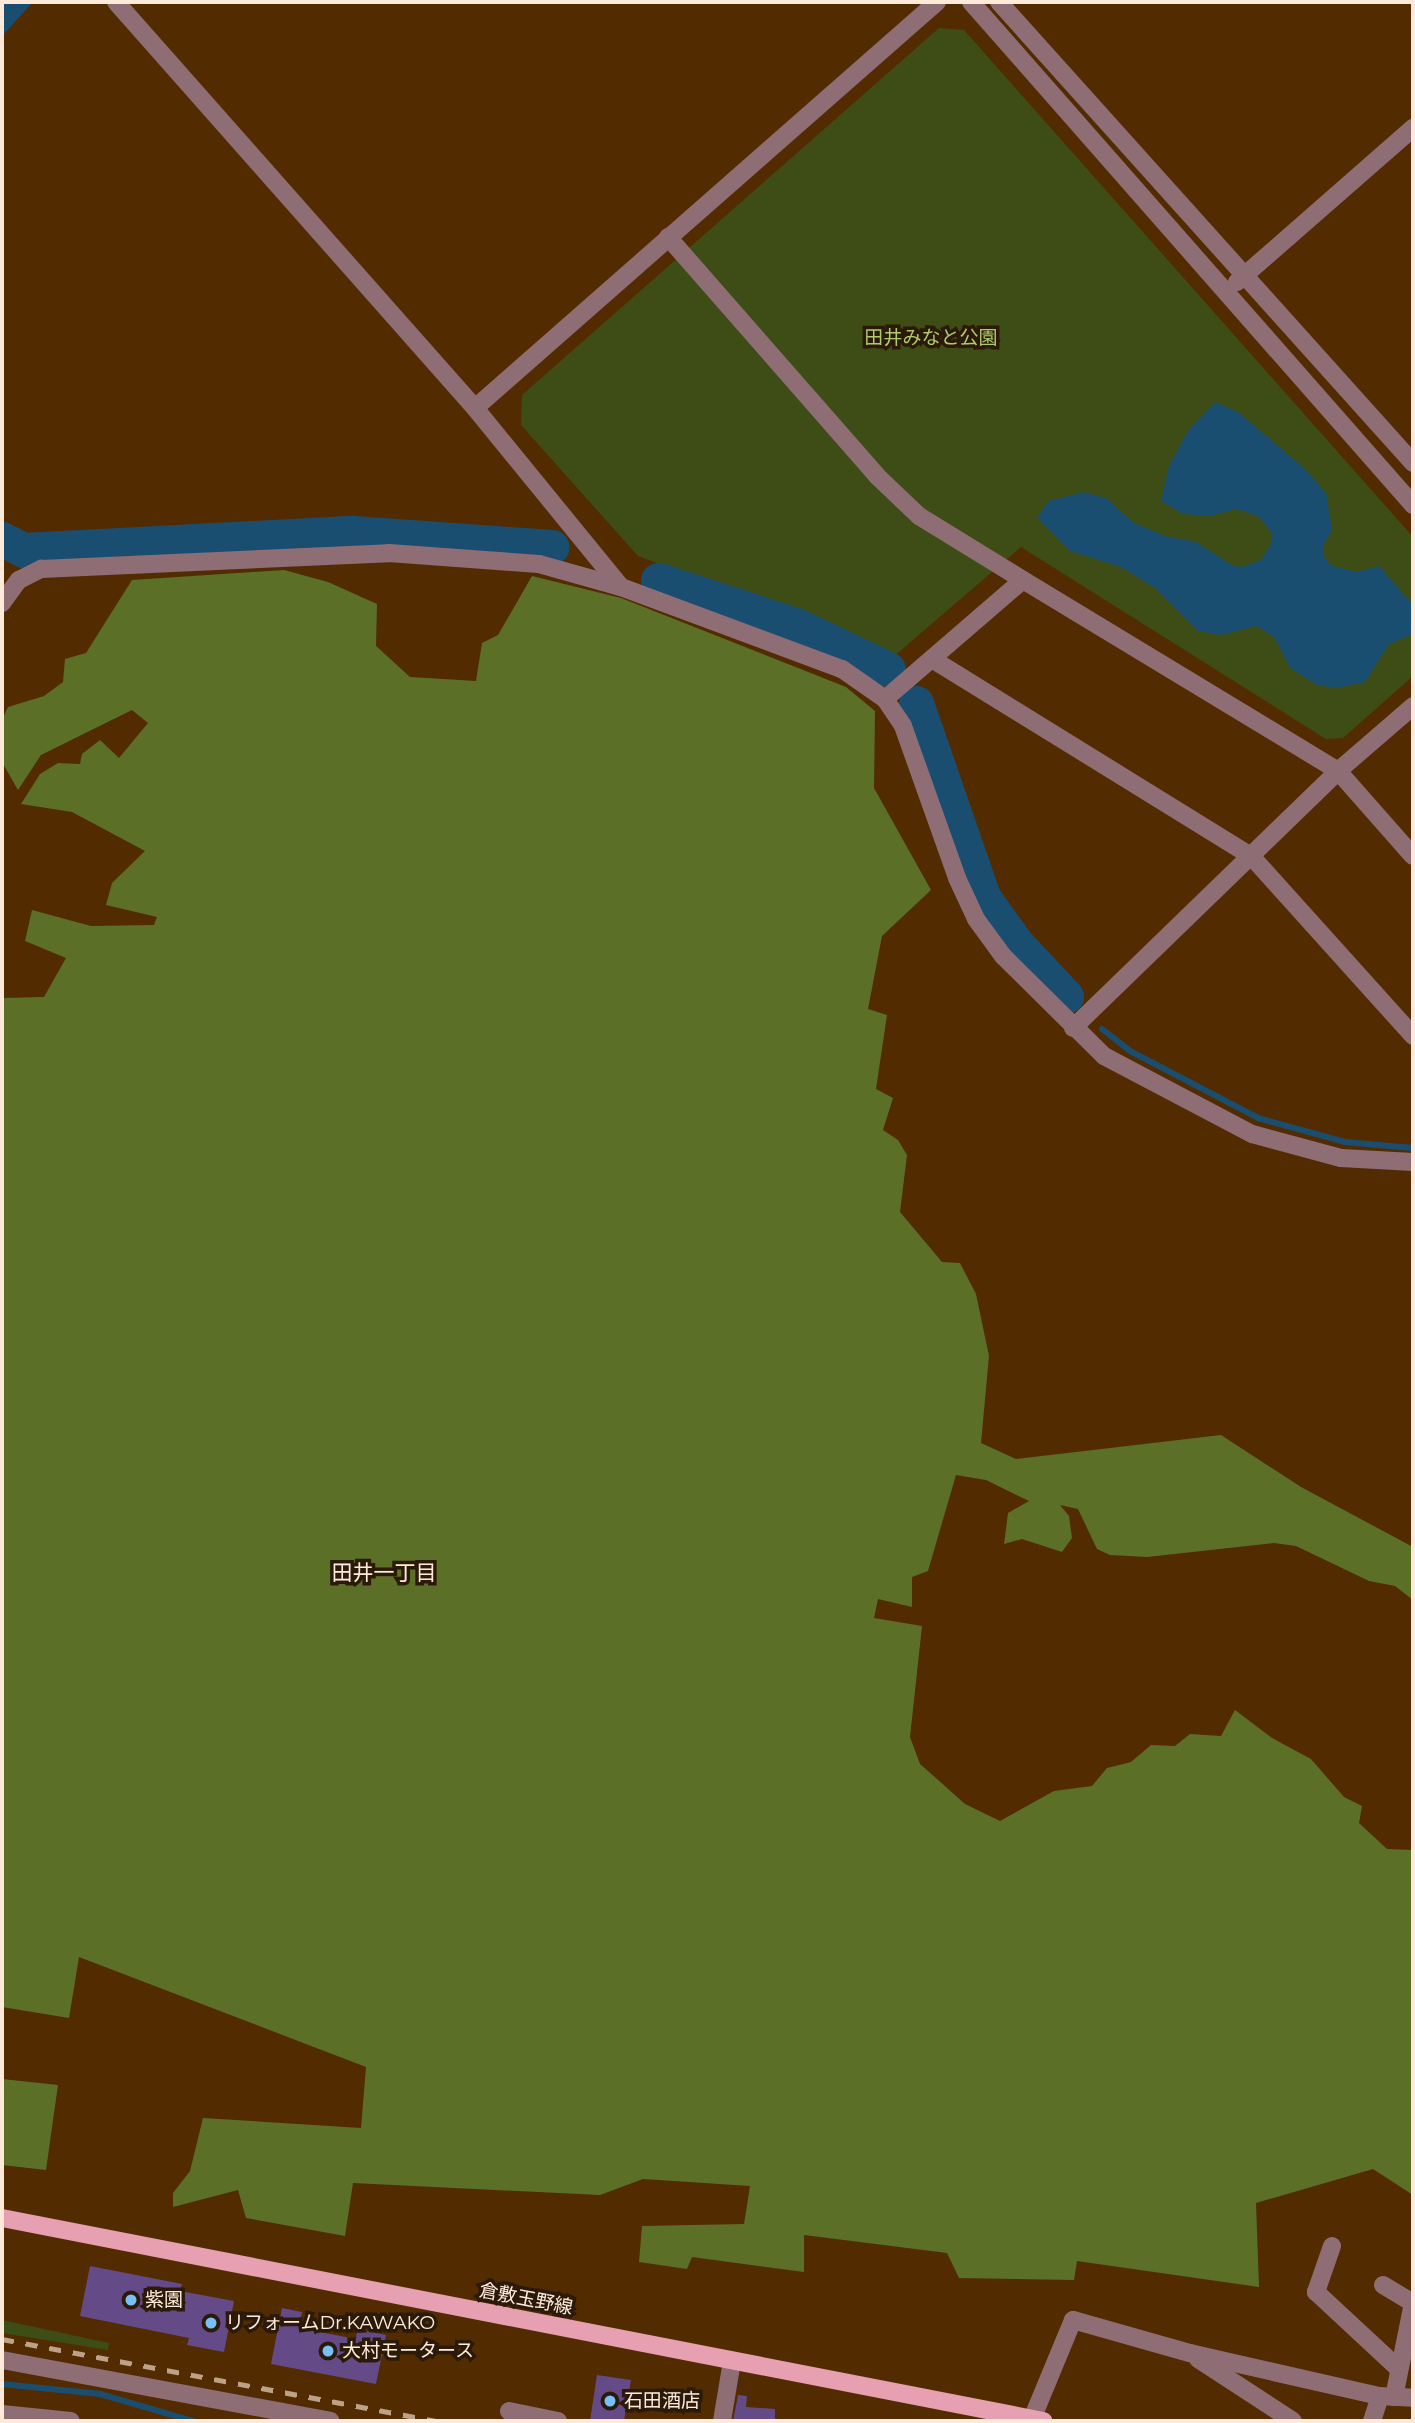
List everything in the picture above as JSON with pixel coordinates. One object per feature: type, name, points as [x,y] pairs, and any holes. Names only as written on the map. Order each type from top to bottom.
[{"type":"main road","name":"倉敷玉野線","points":[[2,2218],[1037,2420]]},
{"type":"street","points":[[116,2],[475,408],[621,587]]},
{"type":"street","points":[[475,408],[937,2]]},
{"type":"street","points":[[971,2],[1228,290],[1413,505]]},
{"type":"street","points":[[999,2],[1413,463]]},
{"type":"street","points":[[1228,290],[1413,128]]},
{"type":"street","points":[[668,237],[877,476],[919,516],[1338,771],[1413,856]]},
{"type":"street","points":[[2,600],[19,580],[41,569],[389,553],[539,564],[621,587],[842,670],[885,699],[903,726],[957,878],[976,919],[1003,956],[1073,1028],[1124,1068],[1252,1134],[1341,1158],[1413,1163]]},
{"type":"street","points":[[885,699],[1023,580]]},
{"type":"street","points":[[932,659],[1252,857],[1413,1036]]},
{"type":"street","points":[[1073,1028],[1338,771],[1413,706]]},
{"type":"street","points":[[1332,2246],[1316,2292],[1399,2369]]},
{"type":"street","points":[[1372,2421],[1399,2369],[1413,2303],[1383,2285]]},
{"type":"street","points":[[1037,2420],[1073,2320],[1190,2353],[1387,2396],[1413,2398]]},
{"type":"street","points":[[1190,2353],[1293,2421]]},
{"type":"street","points":[[2,2360],[330,2421]]},
{"type":"street","points":[[722,2421],[732,2361]]},
{"type":"street","points":[[509,2411],[558,2421]]},
{"type":"street","points":[[2,2414],[71,2421]]},
{"type":"green space","name":"田井みなと公園","points":[[939,28],[964,30],[1413,537],[1413,676],[1343,738],[1326,739],[1021,547],[892,658],[657,571],[657,563],[638,556],[521,425],[522,395]]},
{"type":"green space","points":[[284,570],[328,582],[377,604],[376,646],[410,677],[476,681],[482,643],[498,635],[532,576],[621,598],[846,687],[875,711],[874,788],[931,890],[882,936],[868,1009],[887,1015],[876,1089],[893,1098],[883,1130],[898,1140],[907,1155],[900,1212],[942,1262],[960,1263],[976,1294],[989,1356],[981,1443],[1016,1459],[1221,1435],[1301,1487],[1413,1547],[1413,1600],[1395,1586],[1369,1581],[1296,1546],[1274,1543],[1147,1557],[1110,1555],[1097,1549],[1078,1509],[1060,1505],[1069,1516],[1072,1538],[1062,1552],[1022,1539],[1004,1544],[1008,1513],[1029,1501],[986,1480],[956,1475],[928,1571],[912,1577],[912,1607],[878,1599],[874,1618],[922,1626],[910,1737],[920,1764],[965,1804],[1000,1821],[1054,1791],[1092,1786],[1107,1768],[1131,1762],[1151,1745],[1175,1746],[1190,1734],[1221,1736],[1235,1710],[1272,1738],[1311,1759],[1344,1797],[1362,1806],[1359,1823],[1387,1849],[1413,1850],[1413,2195],[1373,2169],[1256,2203],[1259,2287],[1077,2261],[1074,2280],[959,2278],[947,2253],[804,2235],[804,2272],[692,2257],[687,2269],[639,2262],[642,2226],[744,2224],[750,2186],[643,2179],[600,2195],[353,2183],[345,2236],[246,2218],[238,2190],[173,2207],[173,2193],[190,2171],[203,2118],[361,2128],[366,2067],[79,1957],[69,2018],[2,2007],[2,998],[44,997],[66,958],[25,941],[32,910],[91,926],[154,925],[157,917],[106,905],[112,883],[145,851],[72,812],[21,804],[40,774],[58,763],[80,764],[82,754],[100,740],[119,758],[148,723],[132,710],[41,755],[18,790],[2,762],[2,720],[8,707],[44,696],[63,682],[65,659],[86,653],[132,580]]},
{"type":"green space","points":[[2,2079],[58,2085],[46,2170],[2,2165]]},
{"type":"green space","points":[[2,2320],[109,2343],[108,2350],[2,2333]]},
{"type":"water","points":[[2,2],[33,2],[2,36]]},
{"type":"water","points":[[1215,402],[1238,412],[1305,469],[1326,493],[1332,530],[1323,546],[1324,556],[1330,565],[1356,572],[1379,566],[1413,605],[1413,634],[1389,644],[1365,682],[1337,688],[1317,685],[1290,668],[1275,638],[1257,626],[1221,635],[1198,631],[1155,588],[1121,567],[1070,551],[1037,517],[1049,501],[1083,492],[1106,498],[1134,523],[1165,536],[1196,542],[1230,564],[1241,567],[1261,560],[1272,542],[1271,532],[1259,517],[1237,509],[1209,516],[1183,514],[1161,501],[1169,466],[1187,432]]},
{"type":"building","name":"紫園","points":[[90,2266],[182,2284],[180,2291],[234,2301],[224,2352],[187,2345],[189,2338],[80,2316]]},
{"type":"building","name":"大村モータース","points":[[282,2308],[302,2312],[299,2328],[356,2339],[357,2329],[386,2335],[376,2384],[271,2364]]},
{"type":"building","name":"石田酒店","points":[[597,2375],[631,2380],[624,2421],[590,2421]]},
{"type":"building","points":[[738,2395],[747,2396],[746,2407],[775,2409],[775,2421],[733,2421]]},
{"type":"waterway","points":[[2,539],[24,550],[353,533],[552,547]]},
{"type":"waterway","points":[[658,580],[796,625],[888,669]]},
{"type":"waterway","points":[[916,703],[983,897],[1016,943],[1066,996]]},
{"type":"waterway","points":[[1102,1029],[1130,1051],[1258,1118],[1345,1142],[1413,1148]]},
{"type":"waterway","points":[[2,2384],[100,2394],[193,2421]]},
{"type":"railway","points":[[2,2339],[437,2421]]},
{"type":"place","name":"紫園","points":[[131,2300]]},
{"type":"place","name":"リフォームDr.KAWAKO","points":[[211,2323]]},
{"type":"place","name":"大村モータース","points":[[328,2351]]},
{"type":"place","name":"石田酒店","points":[[610,2401]]},
{"type":"district","name":"田井一丁目","points":[[384,1573]]}]
